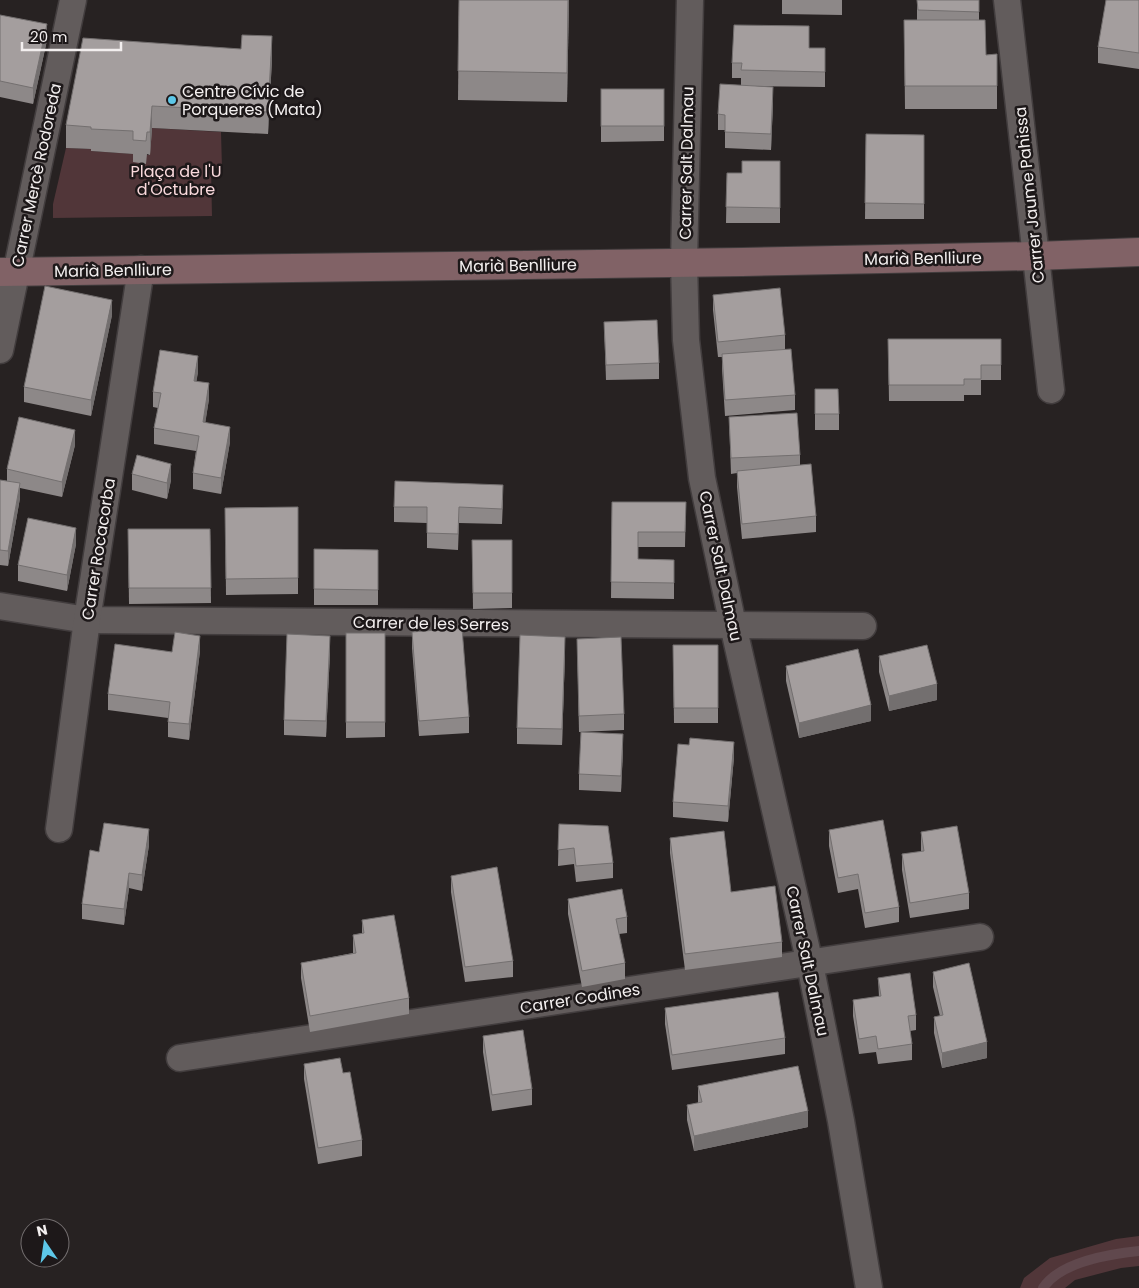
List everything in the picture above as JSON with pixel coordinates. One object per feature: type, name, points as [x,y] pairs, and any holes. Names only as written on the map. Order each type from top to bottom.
[{"type":"street","name":"Carrer Mercè Rodoreda","points":[[0,350],[8,271],[73,0]]},
{"type":"street","name":"Carrer Salt Dalmau","points":[[690,0],[684,263],[686,340],[702,478],[733,625],[810,964],[841,1121],[869,1288]]},
{"type":"street","name":"Carrer Jaume Pahissa","points":[[1006,0],[1051,390]]},
{"type":"street","name":"Marià Benlliure","points":[[8,271],[684,263],[1036,256],[1139,252]]},
{"type":"street","name":"Carrer Rocacorba","points":[[59,829],[87,620],[141,269]]},
{"type":"street","name":"Carrer de les Serres","points":[[0,606],[87,620],[864,626]]},
{"type":"street","name":"Carrer Codines","points":[[180,1058],[980,937]]},
{"type":"green space","name":"Plaça de l'U d'Octubre","points":[[152,128],[221,132],[222,168],[211,168],[212,216],[53,218],[53,204],[66,148],[149,155]]},
{"type":"green space","points":[[1139,1236],[1139,1266],[1121,1268],[1075,1280],[1065,1288],[1020,1288],[1024,1278],[1050,1258],[1116,1239]]},
{"type":"building","points":[[459,0],[568,0],[567,73],[458,71]]},
{"type":"building","points":[[917,0],[979,0],[979,12],[918,10]]},
{"type":"building","points":[[1106,0],[1139,0],[1139,53],[1098,47]]},
{"type":"building","points":[[0,15],[47,24],[33,88],[0,81]]},
{"type":"building","points":[[904,20],[985,20],[986,55],[997,54],[997,86],[905,86]]},
{"type":"building","points":[[734,25],[809,26],[809,48],[825,48],[825,72],[741,70],[742,63],[732,63]]},
{"type":"building","name":"Centre Cívic de Porqueres (Mata)","points":[[242,35],[272,36],[268,112],[152,106],[150,132],[147,132],[146,141],[133,140],[133,131],[91,129],[91,127],[66,125],[83,38],[241,49]]},
{"type":"building","points":[[720,84],[773,87],[771,134],[725,132],[725,115],[718,114]]},
{"type":"building","points":[[601,89],[664,89],[664,126],[601,126]]},
{"type":"building","points":[[866,134],[924,135],[924,204],[865,203]]},
{"type":"building","points":[[742,161],[780,161],[780,208],[726,207],[727,173],[742,173]]},
{"type":"building","points":[[45,286],[112,300],[91,400],[24,387]]},
{"type":"building","points":[[780,288],[785,335],[718,342],[713,295]]},
{"type":"building","points":[[657,320],[659,363],[606,365],[604,322]]},
{"type":"building","points":[[888,339],[1001,339],[1001,365],[981,365],[981,379],[964,379],[964,385],[889,385]]},
{"type":"building","points":[[791,349],[795,395],[725,400],[722,354]]},
{"type":"building","points":[[160,350],[198,356],[194,381],[209,383],[203,422],[230,427],[221,478],[193,473],[199,436],[154,428],[161,393],[153,392]]},
{"type":"building","points":[[815,389],[838,389],[839,414],[815,414]]},
{"type":"building","points":[[797,413],[800,455],[731,458],[729,417]]},
{"type":"building","points":[[19,417],[75,430],[62,482],[7,469]]},
{"type":"building","points":[[137,455],[171,464],[167,483],[132,474]]},
{"type":"building","points":[[811,464],[816,516],[742,524],[737,471]]},
{"type":"building","points":[[0,480],[20,483],[8,551],[0,550]]},
{"type":"building","points":[[395,481],[503,485],[502,509],[459,507],[458,534],[427,533],[427,507],[394,507]]},
{"type":"building","points":[[612,502],[686,502],[685,532],[638,532],[638,559],[674,560],[674,583],[611,582]]},
{"type":"building","points":[[298,507],[298,578],[226,579],[225,508]]},
{"type":"building","points":[[28,518],[76,528],[67,575],[18,565]]},
{"type":"building","points":[[128,529],[210,529],[211,588],[129,588]]},
{"type":"building","points":[[472,540],[512,540],[512,593],[473,593]]},
{"type":"building","points":[[314,549],[378,550],[378,590],[314,589]]},
{"type":"building","points":[[462,628],[469,717],[419,721],[412,632]]},
{"type":"building","points":[[175,632],[200,636],[189,724],[168,722],[170,702],[108,694],[115,644],[172,652]]},
{"type":"building","points":[[346,633],[385,633],[385,722],[346,722]]},
{"type":"building","points":[[287,634],[330,636],[326,721],[284,720]]},
{"type":"building","points":[[520,635],[565,637],[562,729],[517,728]]},
{"type":"building","points":[[621,637],[624,714],[579,716],[577,639]]},
{"type":"building","points":[[673,645],[718,645],[718,708],[674,708]]},
{"type":"building","points":[[927,645],[937,684],[889,696],[879,656]]},
{"type":"building","points":[[858,649],[871,705],[799,723],[786,666]]},
{"type":"building","points":[[581,732],[623,734],[621,776],[579,774]]},
{"type":"building","points":[[690,738],[734,742],[728,806],[673,802],[678,744],[689,745]]},
{"type":"building","points":[[883,820],[899,907],[865,913],[858,874],[838,878],[829,830]]},
{"type":"building","points":[[104,823],[149,829],[142,875],[129,873],[124,909],[82,904],[90,850],[99,852]]},
{"type":"building","points":[[559,824],[608,826],[613,863],[576,866],[574,848],[558,850]]},
{"type":"building","points":[[957,826],[969,893],[910,903],[902,854],[924,851],[921,832]]},
{"type":"building","points":[[724,831],[731,892],[775,886],[782,942],[685,954],[670,838]]},
{"type":"building","points":[[497,867],[513,961],[465,967],[451,876]]},
{"type":"building","points":[[622,889],[627,917],[616,919],[625,963],[582,971],[568,899]]},
{"type":"building","points":[[394,915],[409,998],[310,1016],[301,963],[356,953],[353,935],[364,933],[362,920]]},
{"type":"building","points":[[969,963],[987,1042],[942,1053],[934,1017],[943,1015],[933,972]]},
{"type":"building","points":[[910,973],[916,1015],[908,1016],[912,1044],[878,1049],[876,1036],[859,1039],[853,1000],[881,996],[878,978]]},
{"type":"building","points":[[778,992],[785,1038],[672,1055],[665,1008]]},
{"type":"building","points":[[523,1030],[532,1089],[492,1095],[483,1036]]},
{"type":"building","points":[[340,1058],[343,1073],[350,1072],[362,1140],[318,1148],[304,1064]]},
{"type":"building","points":[[798,1066],[808,1111],[694,1136],[687,1105],[702,1102],[698,1086]]},
{"type":"waterway","points":[[1043,1288],[1051,1279],[1073,1266],[1100,1257],[1139,1251]]},
{"type":"place","name":"Centre Cívic de Porqueres (Mata)","points":[[172,100]]}]
